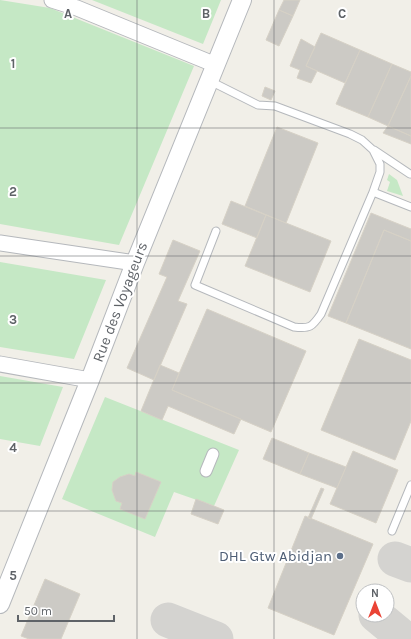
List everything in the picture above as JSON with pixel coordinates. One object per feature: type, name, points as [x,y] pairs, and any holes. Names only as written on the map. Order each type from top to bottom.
[{"type":"street","points":[[52,0],[77,8],[213,73]]},
{"type":"street","name":"Rue des Voyageurs","points":[[0,604],[90,380],[135,263],[242,0]]},
{"type":"street","points":[[0,243],[135,263]]},
{"type":"street","points":[[0,364],[90,380]]},
{"type":"street","points":[[206,471],[213,454]]},
{"type":"lane","points":[[213,73],[258,105],[275,106],[350,134],[410,174]]},
{"type":"lane","points":[[216,231],[195,285],[294,327],[305,328],[313,326],[321,314],[380,172],[380,164],[373,150]]},
{"type":"lane","points":[[372,192],[411,207]]},
{"type":"lane","points":[[392,531],[411,485]]},
{"type":"green space","points":[[0,0],[50,8],[194,66],[119,245],[0,224]]},
{"type":"green space","points":[[92,0],[221,0],[203,44]]},
{"type":"green space","points":[[389,174],[397,180],[403,196],[387,191],[390,182],[387,180]]},
{"type":"green space","points":[[0,262],[106,280],[74,359],[0,347]]},
{"type":"green space","points":[[0,376],[63,387],[40,446],[0,439]]},
{"type":"green space","points":[[105,397],[239,450],[214,506],[174,492],[155,537],[62,499]]},
{"type":"building","points":[[284,0],[300,0],[293,16],[279,10]]},
{"type":"building","points":[[279,10],[293,16],[279,46],[266,40]]},
{"type":"building","points":[[321,33],[360,50],[345,83],[306,66]]},
{"type":"building","points":[[301,39],[315,47],[306,66],[317,71],[311,83],[297,78],[300,70],[290,66]]},
{"type":"building","points":[[360,50],[392,64],[368,117],[336,104]]},
{"type":"building","points":[[392,64],[411,72],[411,76],[388,126],[368,117]]},
{"type":"building","points":[[411,76],[411,136],[388,126]]},
{"type":"building","points":[[265,87],[275,91],[271,100],[262,96]]},
{"type":"building","points":[[388,126],[411,136],[411,144],[383,133]]},
{"type":"building","points":[[277,127],[318,143],[286,223],[245,206]]},
{"type":"building","points":[[231,201],[266,215],[257,238],[222,224]]},
{"type":"building","points":[[371,213],[411,229],[411,241],[384,230],[346,323],[328,316]]},
{"type":"building","points":[[266,215],[331,241],[310,292],[245,266]]},
{"type":"building","points":[[384,230],[411,241],[411,349],[346,323]]},
{"type":"building","points":[[173,240],[200,251],[178,301],[187,304],[154,380],[127,368],[167,277],[159,274]]},
{"type":"building","points":[[207,309],[306,351],[271,432],[172,390]]},
{"type":"building","points":[[359,339],[411,360],[411,421],[395,460],[321,430]]},
{"type":"building","points":[[160,365],[179,373],[172,390],[241,419],[234,434],[168,406],[162,420],[141,411]]},
{"type":"building","points":[[272,438],[309,453],[300,474],[263,459]]},
{"type":"building","points":[[353,451],[398,470],[376,523],[330,504]]},
{"type":"building","points":[[309,453],[346,467],[337,488],[300,474]]},
{"type":"building","points":[[136,472],[161,482],[145,519],[120,509],[122,503],[116,501],[112,490],[113,482],[120,477],[129,474],[135,476]]},
{"type":"building","points":[[321,488],[324,489],[311,519],[308,518]]},
{"type":"building","points":[[196,499],[224,510],[218,524],[191,514]]},
{"type":"building","points":[[305,516],[373,544],[334,635],[268,608]]},
{"type":"building","points":[[45,579],[80,594],[61,639],[29,639],[21,636]]},
{"type":"taxiway","points":[[395,559],[411,565]]},
{"type":"taxiway","points":[[168,620],[216,639]]},
{"type":"taxiway","points":[[386,623],[405,639]]},
{"type":"place","name":"DHL Gtw Abidjan","points":[[340,556]]}]
